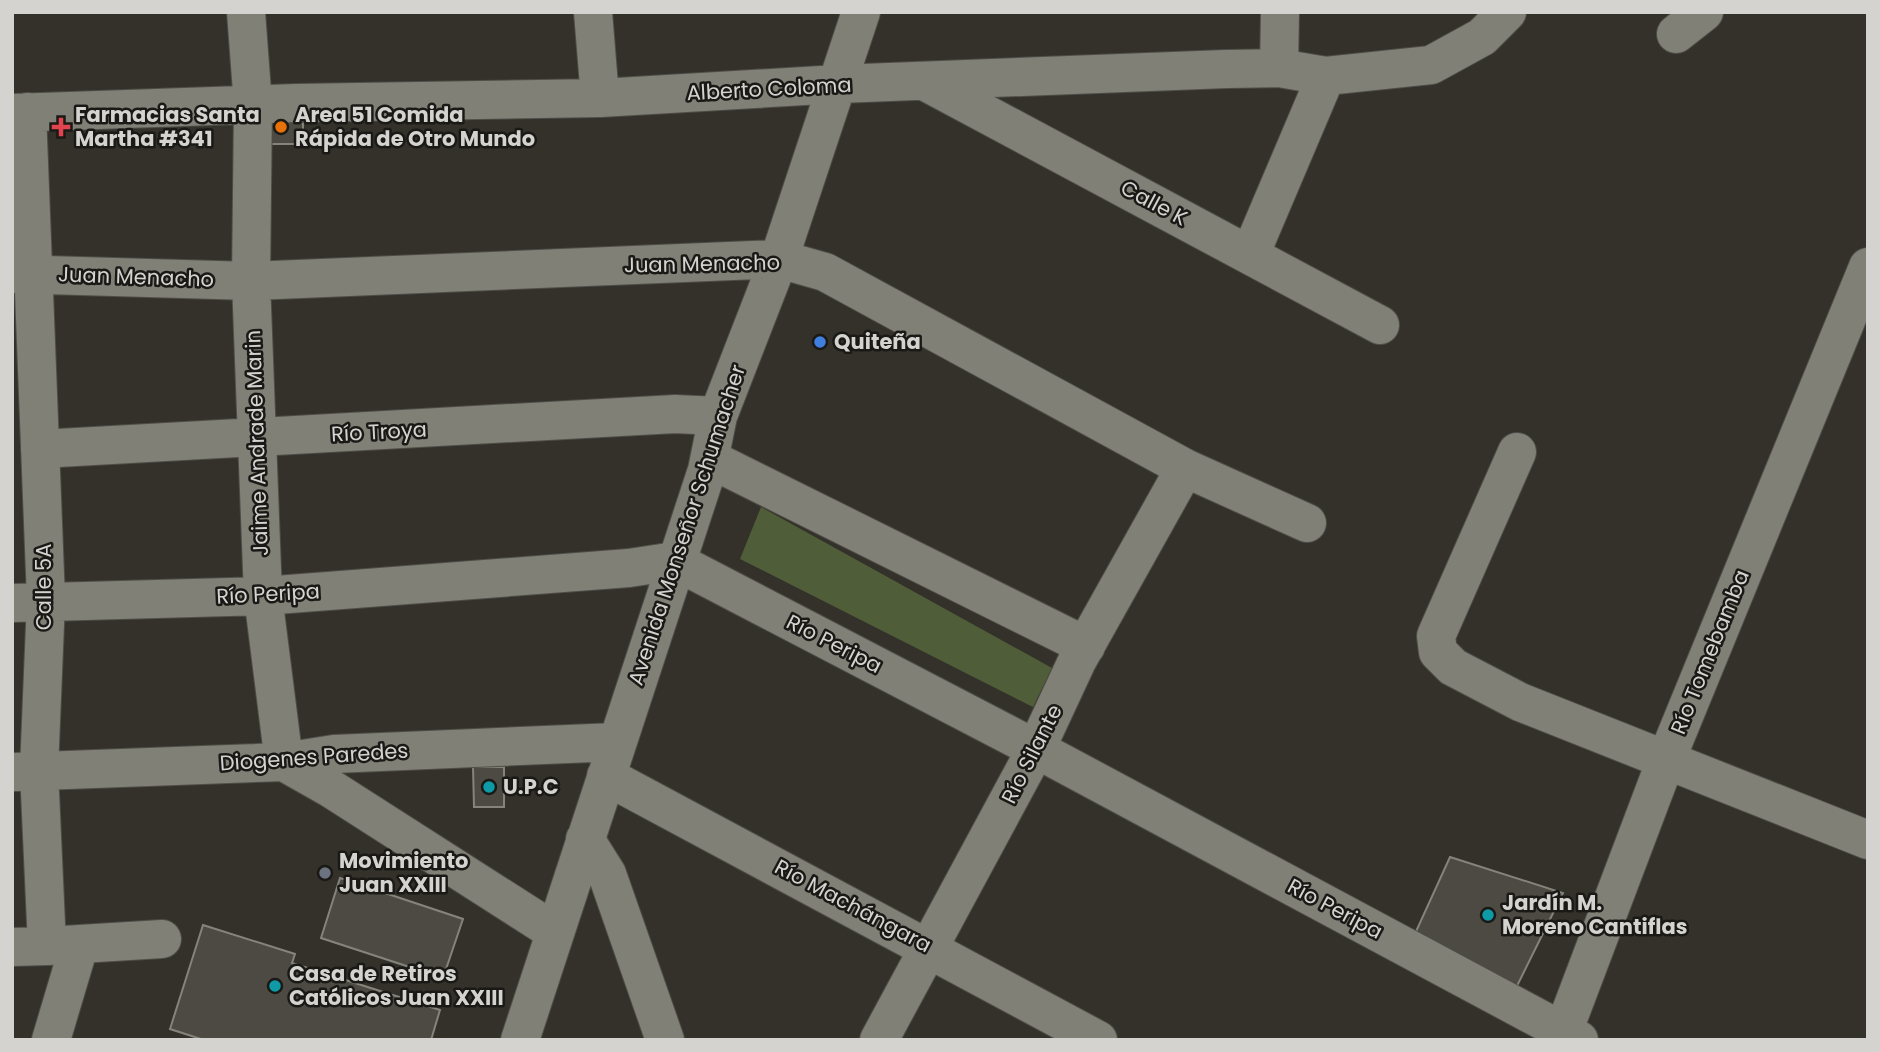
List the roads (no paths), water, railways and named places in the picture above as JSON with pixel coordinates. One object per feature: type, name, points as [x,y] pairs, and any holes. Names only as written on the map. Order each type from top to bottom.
[{"type":"street","name":"Jaime Andrade Marin","points":[[246,12],[253,105],[251,281],[263,596],[284,762]]},
{"type":"street","points":[[593,12],[600,98]]},
{"type":"street","name":"Avenida Monseñor Schumacher","points":[[520,1040],[710,459],[718,416],[779,259],[860,12]]},
{"type":"street","points":[[1279,68],[1280,12]]},
{"type":"street","name":"Alberto Coloma","points":[[20,113],[600,98],[838,84],[1279,68],[1326,76],[1431,65],[1482,37],[1507,12]]},
{"type":"street","points":[[1250,255],[1326,76]]},
{"type":"street","name":"Calle K","points":[[926,82],[1380,326]]},
{"type":"street","name":"Calle 5A","points":[[20,113],[23,274],[40,449],[29,602],[26,771],[46,946],[51,1040]]},
{"type":"street","name":"Juan Menacho","points":[[23,274],[251,281],[779,259],[825,272],[1185,468],[1307,523]]},
{"type":"street","name":"Río Tomebamba","points":[[1567,1037],[1666,760],[1868,267]]},
{"type":"street","name":"Río Troya","points":[[40,449],[675,414],[718,416]]},
{"type":"street","points":[[1517,452],[1436,636],[1438,652],[1453,667],[1520,702],[1868,840]]},
{"type":"street","points":[[710,459],[1086,646]]},
{"type":"street","name":"Río Silante","points":[[879,1040],[1036,749],[1086,646],[1185,468]]},
{"type":"street","name":"Río Peripa","points":[[29,602],[263,596],[629,568],[675,561],[1036,749],[1567,1037]]},
{"type":"street","name":"Diogenes Paredes","points":[[26,771],[284,762],[334,754],[611,759]]},
{"type":"street","name":"Río Machángara","points":[[611,759],[928,946],[1098,1040]]},
{"type":"street","points":[[284,762],[555,932]]},
{"type":"street","points":[[585,839],[607,874],[665,1040]]},
{"type":"street","points":[[46,946],[162,939]]},
{"type":"place","name":"Farmacias Santa Martha #341","points":[[61,127]]},
{"type":"place","name":"Area 51 Comida Rápida de Otro Mundo","points":[[281,127]]},
{"type":"place","name":"Quiteña","points":[[820,342]]},
{"type":"place","name":"U.P.C","points":[[489,787]]},
{"type":"place","name":"Movimiento Juan XXIII","points":[[325,873]]},
{"type":"place","name":"Jardín M. Moreno Cantiflas","points":[[1488,915]]},
{"type":"place","name":"Casa de Retiros Católicos Juan XXIII","points":[[275,986]]}]
